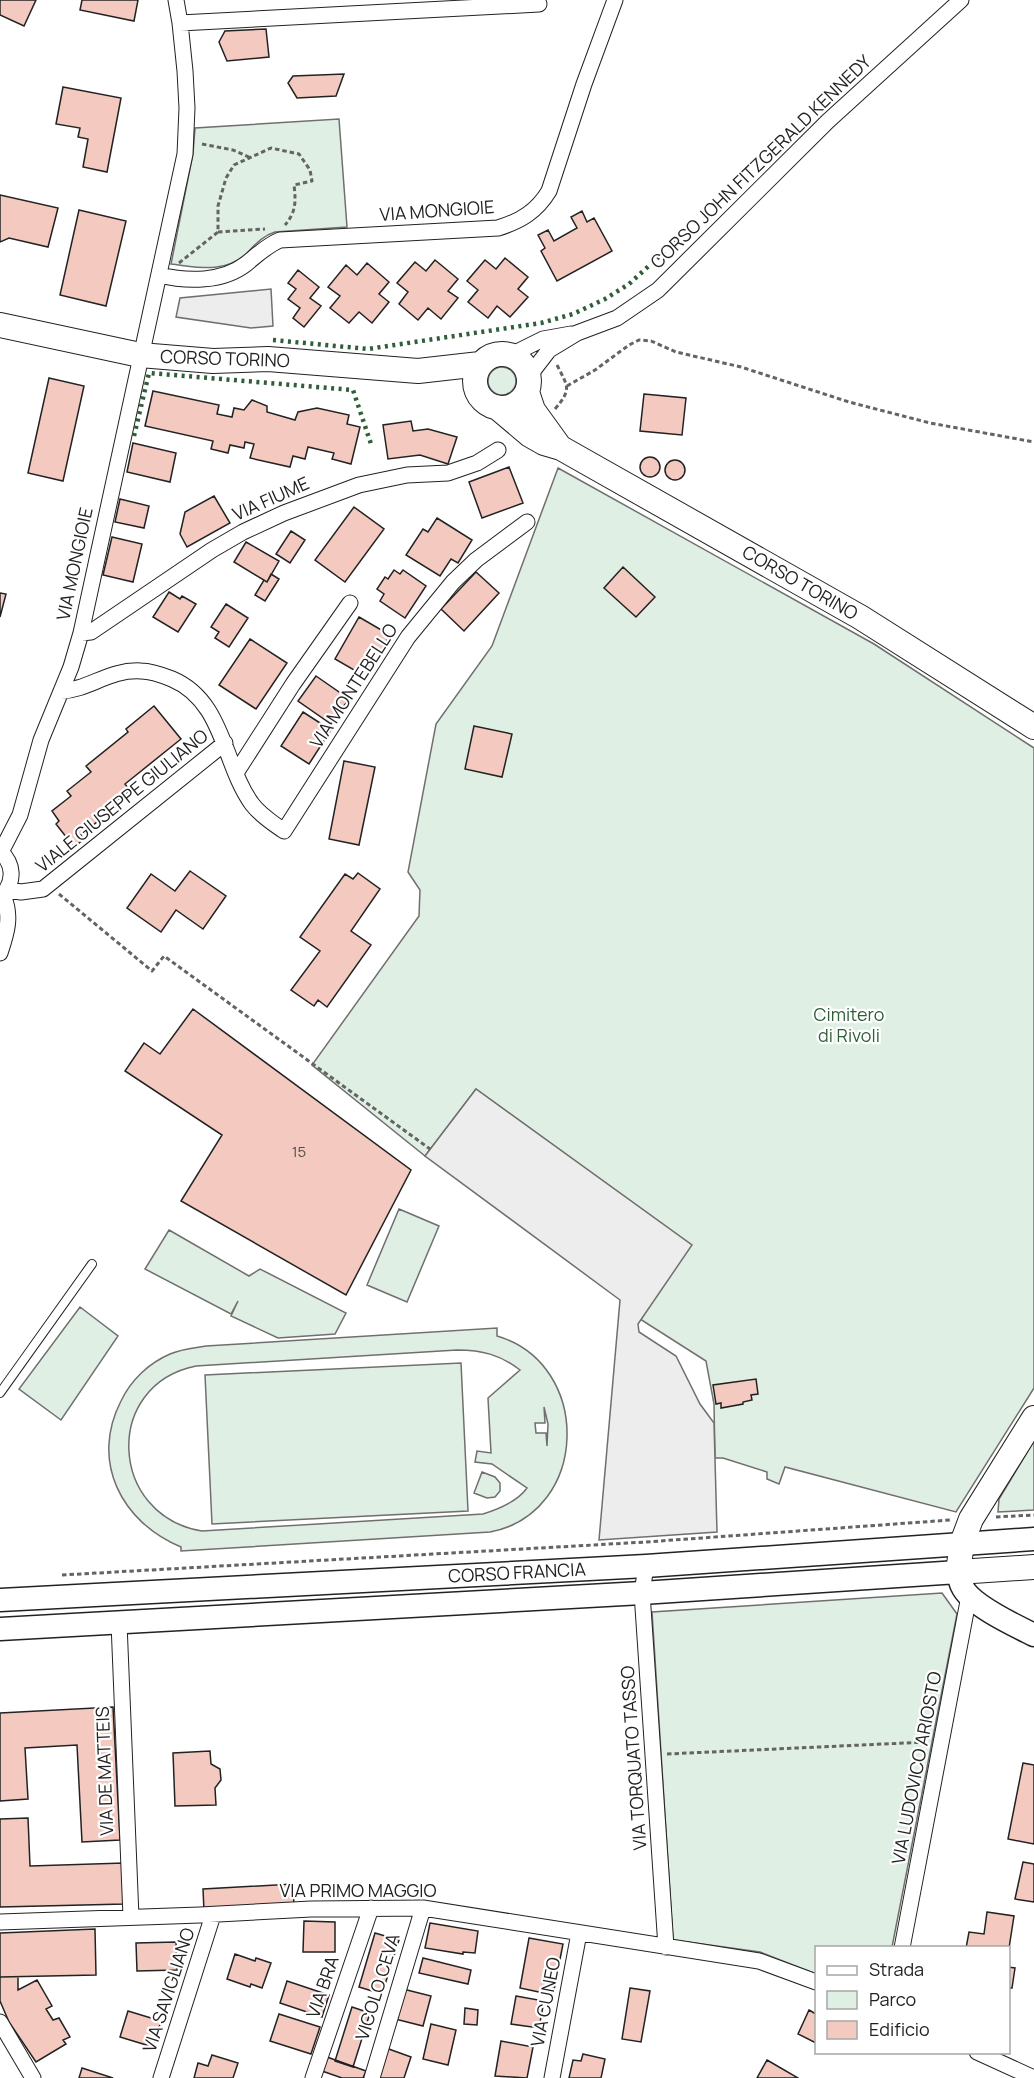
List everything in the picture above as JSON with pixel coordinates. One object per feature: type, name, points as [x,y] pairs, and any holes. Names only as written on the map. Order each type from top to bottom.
[{"type":"main road","name":"CORSO TORINO","points":[[0,324],[140,355],[213,361],[268,359],[418,371],[480,364]]},
{"type":"main road","points":[[495,354],[511,355],[521,361],[528,384],[515,405],[498,408],[485,403],[476,391],[474,378],[480,364],[495,354]]},
{"type":"main road","name":"CORSO TORINO","points":[[418,371],[476,391]]},
{"type":"main road","name":"CORSO TORINO","points":[[528,384],[533,410],[561,448]]},
{"type":"main road","name":"CORSO TORINO","points":[[498,408],[544,443],[561,448],[860,617],[1034,727]]},
{"type":"main road","points":[[1034,1418],[972,1519],[962,1543],[958,1572],[962,1587],[969,1596],[993,1613],[1034,1635]]},
{"type":"main road","name":"CORSO FRANCIA","points":[[0,1600],[646,1566],[1034,1539]]},
{"type":"main road","name":"CORSO FRANCIA","points":[[0,1629],[642,1593],[1034,1568]]},
{"type":"street","name":"VIA MONGIOIE","points":[[1,851],[20,815],[41,740],[81,633],[140,355],[162,275],[185,141],[186,80],[176,0]]},
{"type":"street","name":"VIA MONGIOIE","points":[[162,275],[192,279],[222,276],[234,272],[268,245],[280,240],[498,228],[527,216],[541,205],[549,190],[615,0]]},
{"type":"street","name":"CORSO JOHN FITZGERALD KENNEDY","points":[[528,384],[549,350],[578,333],[617,318],[658,290],[828,121],[961,0]]},
{"type":"street","points":[[180,23],[539,4]]},
{"type":"street","name":"CORSO JOHN FITZGERALD KENNEDY","points":[[511,355],[543,339],[578,333]]},
{"type":"street","name":"VIA FIUME","points":[[81,633],[90,632],[212,550],[243,532],[284,513],[359,485],[406,475],[448,473],[477,463],[498,450]]},
{"type":"street","name":"VIA MONTEBELLO","points":[[61,691],[73,691],[103,677],[122,672],[141,671],[179,682],[205,706],[225,743],[241,786],[253,805],[265,818],[284,831],[408,638],[453,582],[476,560],[527,522]]},
{"type":"street","points":[[236,773],[293,684],[350,603]]},
{"type":"street","name":"VIALE GIUSEPPE GIULIANO","points":[[4,894],[34,892],[43,889],[225,743]]},
{"type":"street","points":[[0,953],[9,918],[4,894],[12,875],[10,866],[1,851]]},
{"type":"street","name":"VIA TORQUATO TASSO","points":[[646,1566],[642,1593],[666,1947]]},
{"type":"street","name":"VIA LUDOVICO ARIOSTO","points":[[902,1946],[969,1596]]},
{"type":"street","name":"VIA DE MATTEIS","points":[[119,1623],[131,1917]]},
{"type":"street","name":"VIA BRA","points":[[313,2078],[371,1908]]},
{"type":"street","name":"VIA PRIMO MAGGIO","points":[[0,1922],[423,1908],[759,1961],[815,1982]]},
{"type":"street","name":"VICOLO CEVA","points":[[372,2078],[423,1908]]},
{"type":"street","name":"VIA SAVIGLIANO","points":[[160,2078],[213,1915]]},
{"type":"street","name":"VIA CUNEO","points":[[552,2078],[579,1933]]},
{"type":"street","points":[[0,2022],[33,2078]]},
{"type":"street","points":[[982,2054],[1034,2078]]},
{"type":"lane","points":[[0,1393],[92,1264]]},
{"type":"path","points":[[185,141],[233,150],[251,158]]},
{"type":"path","points":[[218,232],[218,206],[226,178],[234,165],[271,148],[299,154],[310,170],[312,181],[294,185],[296,200],[293,215],[282,228]]},
{"type":"path","points":[[162,275],[218,232],[270,229]]},
{"type":"path","points":[[567,386],[595,370],[639,339],[651,341],[676,352],[741,367],[849,402],[930,423],[1034,442]]},
{"type":"path","points":[[542,424],[565,397],[567,386],[549,350]]},
{"type":"path","points":[[47,885],[152,970],[164,956],[430,1149]]},
{"type":"path","points":[[60,1575],[634,1543],[1034,1515]]},
{"type":"path","points":[[653,1755],[942,1741]]},
{"type":"green space","points":[[339,119],[347,227],[275,232],[262,238],[237,260],[219,267],[171,264],[193,154],[195,128]]},
{"type":"green space","points":[[502,367],[512,371],[516,381],[512,391],[502,395],[492,391],[488,381],[492,371]]},
{"type":"green space","name":"Cimitero di Rivoli","points":[[558,468],[874,644],[1034,748],[1034,1388],[956,1512],[785,1467],[779,1484],[767,1479],[767,1472],[723,1458],[715,1458],[714,1404],[706,1361],[640,1319],[691,1245],[476,1089],[425,1156],[312,1065],[419,916],[420,890],[408,872],[436,724],[492,646]]},
{"type":"green space","points":[[399,1209],[439,1226],[407,1302],[367,1285]]},
{"type":"green space","points":[[169,1230],[249,1276],[260,1269],[346,1313],[335,1334],[278,1338],[231,1316],[238,1301],[231,1314],[145,1269]]},
{"type":"green space","points":[[80,1307],[118,1336],[61,1420],[19,1389]]},
{"type":"green space","points":[[497,1328],[497,1336],[528,1352],[550,1376],[563,1405],[567,1437],[561,1469],[547,1497],[523,1519],[490,1532],[181,1551],[181,1547],[160,1536],[127,1506],[117,1487],[111,1467],[109,1446],[112,1423],[121,1401],[141,1373],[170,1354],[206,1346]],"holes":[[[457,1350],[491,1354],[520,1370],[488,1398],[491,1453],[477,1451],[475,1462],[492,1464],[527,1488],[513,1501],[495,1510],[483,1514],[202,1531],[171,1520],[149,1502],[134,1477],[129,1450],[132,1423],[144,1398],[165,1378],[196,1366]],[[544,1407],[548,1424],[547,1446],[546,1433],[536,1433],[535,1423],[545,1423]]]},
{"type":"green space","points":[[461,1363],[468,1511],[212,1524],[205,1375]]},
{"type":"green space","points":[[1034,1441],[1034,1510],[998,1512],[999,1499]]},
{"type":"green space","points":[[482,1472],[495,1477],[500,1483],[500,1491],[495,1497],[487,1498],[474,1493]]},
{"type":"green space","points":[[942,1593],[957,1614],[892,1946],[815,1946],[815,1974],[760,1952],[673,1940],[652,1612]]},
{"type":"shaded area","points":[[271,289],[273,326],[251,328],[176,317],[180,298]]},
{"type":"shaded area","points":[[476,1089],[692,1245],[638,1324],[639,1332],[676,1356],[700,1404],[714,1423],[717,1532],[599,1540],[620,1300],[425,1156]]},
{"type":"building","points":[[0,0],[36,0],[24,26],[0,15]]},
{"type":"building","points":[[82,0],[138,0],[134,21],[80,10]]},
{"type":"building","points":[[266,29],[269,57],[227,61],[219,42],[225,31]]},
{"type":"building","points":[[344,74],[336,96],[297,98],[288,83],[293,76]]},
{"type":"building","points":[[63,87],[121,98],[107,172],[83,167],[88,139],[78,137],[80,128],[56,124]]},
{"type":"building","points":[[0,195],[58,208],[48,247],[9,238],[0,242]]},
{"type":"building","points":[[79,210],[126,221],[106,306],[60,295]]},
{"type":"building","points":[[582,211],[587,222],[594,218],[612,251],[557,281],[541,251],[545,248],[538,235],[548,230],[554,241],[577,228],[571,217]]},
{"type":"building","points":[[505,258],[528,277],[518,289],[528,297],[510,317],[497,306],[488,318],[468,302],[478,290],[467,281],[485,260],[496,269]]},
{"type":"building","points":[[435,260],[458,279],[448,291],[458,298],[441,319],[428,308],[418,320],[399,304],[408,292],[397,283],[415,262],[426,271]]},
{"type":"building","points":[[367,263],[389,282],[379,294],[389,302],[372,323],[359,312],[349,323],[330,308],[340,296],[328,287],[346,265],[357,275]]},
{"type":"building","points":[[298,270],[319,287],[310,298],[321,306],[304,327],[293,318],[300,308],[288,299],[296,289],[288,283]]},
{"type":"building","points":[[49,378],[84,386],[63,481],[28,473]]},
{"type":"building","points":[[153,391],[219,405],[217,414],[232,417],[234,408],[244,410],[252,400],[267,406],[267,412],[295,420],[298,412],[317,408],[349,415],[347,424],[360,427],[351,464],[332,459],[334,453],[308,447],[305,459],[293,456],[290,467],[250,458],[254,444],[245,442],[244,448],[230,445],[228,453],[211,449],[213,441],[145,426]]},
{"type":"building","points":[[644,394],[686,398],[682,435],[640,431]]},
{"type":"building","points":[[411,421],[413,431],[428,429],[457,437],[448,464],[420,455],[388,459],[383,425]]},
{"type":"building","points":[[133,443],[176,453],[170,482],[127,472]]},
{"type":"building","points":[[650,457],[657,460],[660,467],[657,474],[650,477],[643,474],[640,467],[643,460]]},
{"type":"building","points":[[675,460],[682,463],[685,470],[682,477],[675,480],[668,477],[665,470],[668,463]]},
{"type":"building","points":[[509,467],[523,503],[482,518],[469,482]]},
{"type":"building","points":[[214,496],[230,523],[187,547],[180,534],[185,512]]},
{"type":"building","points":[[120,499],[149,506],[144,528],[115,522]]},
{"type":"building","points":[[354,507],[384,529],[345,582],[315,560]]},
{"type":"building","points":[[437,518],[472,540],[458,563],[451,559],[440,576],[406,555],[423,529],[428,532]]},
{"type":"building","points":[[291,531],[305,540],[290,563],[276,554]]},
{"type":"building","points":[[112,537],[142,544],[133,582],[103,575]]},
{"type":"building","points":[[246,542],[279,561],[267,582],[234,562]]},
{"type":"building","points":[[623,567],[655,597],[636,617],[604,588]]},
{"type":"building","points":[[394,570],[400,574],[403,570],[426,586],[405,618],[380,601],[384,594],[377,589],[385,577],[388,579]]},
{"type":"building","points":[[476,572],[499,593],[464,631],[441,609]]},
{"type":"building","points":[[271,574],[279,579],[265,601],[255,595],[264,580],[267,582]]},
{"type":"building","points":[[169,592],[180,599],[182,596],[196,604],[178,632],[153,617]]},
{"type":"building","points":[[0,593],[6,594],[0,617]]},
{"type":"building","points":[[226,604],[248,618],[229,647],[215,638],[219,632],[211,627]]},
{"type":"building","points":[[359,617],[390,635],[366,677],[335,659]]},
{"type":"building","points":[[250,639],[287,663],[256,709],[219,685]]},
{"type":"building","points":[[316,676],[349,699],[331,724],[298,701]]},
{"type":"building","points":[[154,706],[181,739],[125,784],[130,790],[101,813],[103,817],[81,835],[84,839],[74,847],[56,824],[59,821],[52,811],[71,796],[67,791],[91,772],[86,766],[128,732],[126,729]]},
{"type":"building","points":[[303,712],[331,730],[309,764],[281,746]]},
{"type":"building","points":[[474,726],[512,734],[502,777],[465,769]]},
{"type":"building","points":[[344,761],[375,767],[359,845],[329,839]]},
{"type":"building","points":[[190,871],[226,896],[203,929],[176,910],[161,932],[127,908],[151,874],[175,891]]},
{"type":"building","points":[[358,873],[380,889],[351,931],[371,945],[327,1007],[318,1000],[314,1006],[291,990],[320,951],[300,937],[345,874],[353,879]]},
{"type":"building","points":[[193,1009],[411,1170],[346,1295],[181,1201],[222,1135],[125,1071],[144,1043],[160,1054]]},
{"type":"building","points":[[756,1379],[758,1394],[751,1395],[752,1400],[721,1408],[721,1403],[716,1404],[713,1385]]},
{"type":"building","points":[[113,1707],[120,1840],[82,1842],[77,1745],[25,1748],[28,1799],[0,1801],[0,1713]]},
{"type":"building","points":[[210,1751],[211,1764],[220,1769],[221,1780],[215,1788],[216,1805],[175,1806],[173,1753]]},
{"type":"building","points":[[1023,1763],[1034,1765],[1034,1844],[1008,1839]]},
{"type":"building","points":[[28,1818],[30,1866],[124,1863],[125,1904],[0,1907],[0,1819]]},
{"type":"building","points":[[1023,1862],[1034,1864],[1034,1902],[1015,1899]]},
{"type":"building","points":[[293,1884],[294,1906],[204,1911],[203,1889]]},
{"type":"building","points":[[987,1912],[1014,1916],[1009,1946],[966,1946],[969,1932],[984,1934]]},
{"type":"building","points":[[304,1921],[335,1922],[335,1952],[303,1952]]},
{"type":"building","points":[[430,1923],[478,1931],[475,1953],[463,1952],[463,1954],[425,1948]]},
{"type":"building","points":[[95,1929],[96,1975],[0,1977],[0,1933]]},
{"type":"building","points":[[375,1933],[399,1940],[382,1994],[359,1987]]},
{"type":"building","points":[[529,1938],[563,1944],[553,1995],[520,1988]]},
{"type":"building","points":[[176,1942],[177,1970],[137,1971],[136,1943]]},
{"type":"building","points":[[235,1954],[255,1961],[256,1958],[271,1963],[262,1988],[251,1984],[250,1987],[227,1979]]},
{"type":"building","points":[[423,1958],[471,1970],[468,1984],[419,1973]]},
{"type":"building","points":[[1010,1967],[1015,1968],[1012,1988],[1010,1988]]},
{"type":"building","points":[[0,1977],[18,1977],[18,1990],[37,1980],[52,2006],[46,2009],[53,2020],[59,2018],[70,2037],[63,2040],[66,2044],[36,2062],[9,2022],[0,2001]]},
{"type":"building","points":[[287,1981],[329,1995],[322,2017],[280,2003]]},
{"type":"building","points":[[630,1988],[650,1991],[641,2042],[622,2039]]},
{"type":"building","points":[[403,1989],[431,1996],[423,2026],[395,2019]]},
{"type":"building","points":[[516,1996],[544,2001],[539,2028],[511,2024]]},
{"type":"building","points":[[352,2007],[370,2013],[353,2067],[335,2061]]},
{"type":"building","points":[[465,2008],[478,2010],[477,2025],[464,2024]]},
{"type":"building","points":[[809,2010],[815,2013],[815,2042],[798,2034]]},
{"type":"building","points":[[128,2011],[161,2021],[153,2047],[120,2037]]},
{"type":"building","points":[[279,2014],[320,2027],[311,2054],[270,2041]]},
{"type":"building","points":[[431,2024],[456,2030],[448,2065],[423,2059]]},
{"type":"building","points":[[501,2041],[533,2047],[527,2078],[495,2076]]},
{"type":"building","points":[[386,2048],[411,2057],[404,2078],[375,2078]]},
{"type":"building","points":[[583,2054],[605,2059],[601,2078],[569,2078],[573,2060],[581,2061]]},
{"type":"building","points":[[212,2055],[238,2063],[233,2078],[194,2078],[198,2063],[208,2066]]},
{"type":"building","points":[[327,2057],[366,2071],[363,2078],[342,2078],[322,2071]]},
{"type":"building","points":[[767,2060],[798,2078],[757,2078]]},
{"type":"building","points":[[82,2068],[113,2078],[79,2078]]},
{"type":"hedge","points":[[273,340],[368,349],[541,323],[573,314],[605,299],[629,284],[684,234]]},
{"type":"hedge","points":[[134,436],[149,373],[353,390],[371,444]]}]
